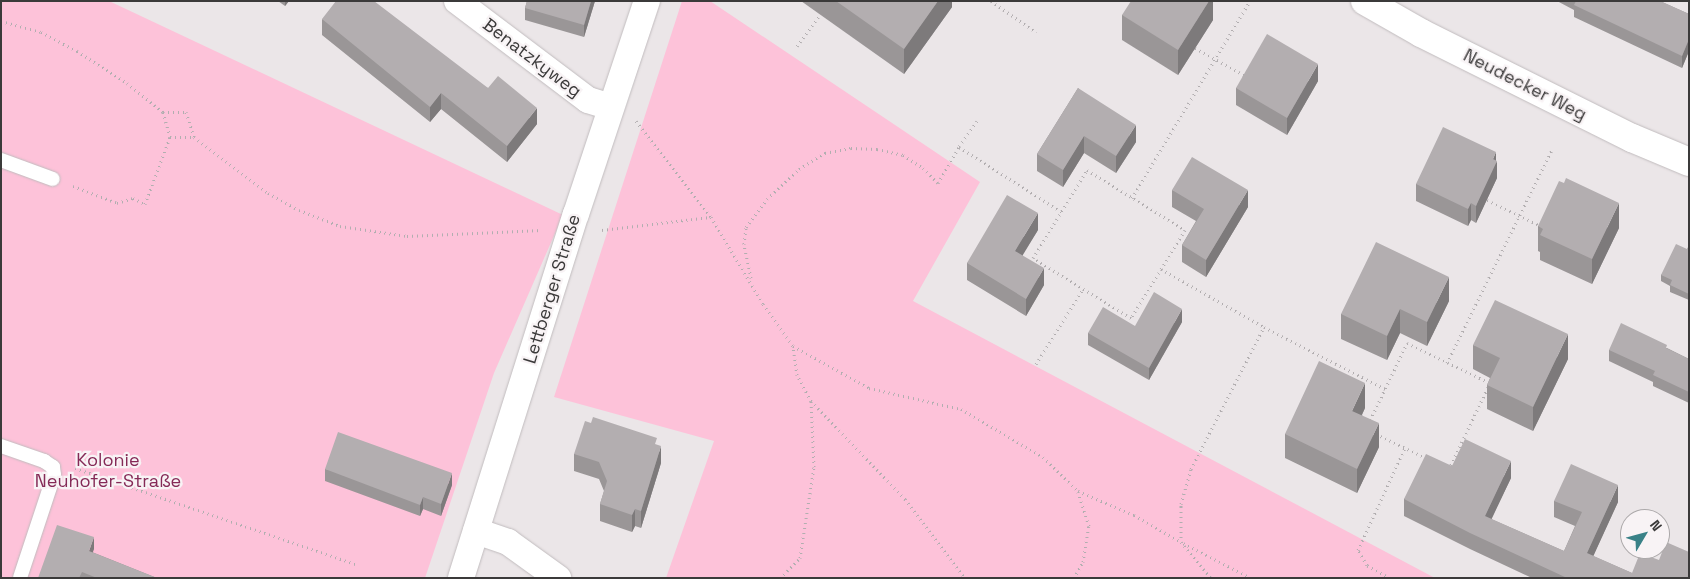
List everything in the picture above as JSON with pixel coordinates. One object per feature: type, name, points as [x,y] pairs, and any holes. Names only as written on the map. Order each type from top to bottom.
[{"type":"street","name":"Benatzkyweg","points":[[457,1],[588,100],[611,107]]},
{"type":"street","name":"Lettberger Straße","points":[[461,578],[611,107],[647,1]]},
{"type":"street","name":"Neudecker Weg","points":[[1365,1],[1421,33],[1623,134],[1689,162]]},
{"type":"street","points":[[476,531],[508,542],[558,578]]},
{"type":"lane","points":[[1,160],[53,179]]},
{"type":"lane","points":[[1,446],[44,461],[53,467],[54,475],[20,578]]},
{"type":"path","points":[[991,1],[1036,32]]},
{"type":"path","points":[[1132,198],[1217,60],[1250,1]]},
{"type":"path","points":[[798,46],[824,9]]},
{"type":"path","points":[[1,21],[41,32],[77,52],[126,83],[162,112],[170,137],[145,204],[133,198],[117,203],[53,179]]},
{"type":"path","points":[[1195,48],[1251,79]]},
{"type":"path","points":[[162,112],[186,112],[194,137],[268,193],[299,210],[340,226],[408,236],[550,230]]},
{"type":"path","points":[[634,119],[711,217],[752,282],[763,304],[793,346],[869,388],[961,409],[1043,456],[1078,492],[1134,516],[1251,578]]},
{"type":"path","points":[[752,282],[744,244],[746,227],[768,199],[799,169],[825,153],[851,148],[877,149],[903,155],[923,168],[938,183],[977,121]]},
{"type":"path","points":[[170,137],[194,137]]},
{"type":"path","points":[[959,147],[1062,212]]},
{"type":"path","points":[[1447,362],[1552,150]]},
{"type":"path","points":[[1087,170],[1132,198],[1185,230],[1131,318],[1033,258],[1087,170]]},
{"type":"path","points":[[1487,200],[1549,229]]},
{"type":"path","points":[[602,230],[711,217]]},
{"type":"path","points":[[1161,269],[1264,327],[1385,389]]},
{"type":"path","points":[[1036,364],[1083,288]]},
{"type":"path","points":[[1211,578],[1181,542],[1181,504],[1191,469],[1264,327]]},
{"type":"path","points":[[1407,343],[1490,383],[1449,469],[1366,429],[1385,389],[1407,343]]},
{"type":"path","points":[[793,346],[797,374],[811,401],[905,499],[965,578]]},
{"type":"path","points":[[780,578],[800,558],[814,467],[811,401]]},
{"type":"path","points":[[1390,578],[1367,565],[1358,550],[1406,448]]},
{"type":"path","points":[[53,467],[70,466],[358,565]]},
{"type":"path","points":[[1074,578],[1083,562],[1089,526],[1078,492]]},
{"type":"green space","name":"Kolonie Neuhofer-Straße","points":[[1,1],[109,1],[563,215],[494,373],[425,578],[1,578]]},
{"type":"green space","points":[[682,1],[710,1],[980,182],[913,301],[1435,578],[666,578],[714,441],[554,397]]},
{"type":"building","points":[[336,1],[374,1],[488,88],[498,76],[537,108],[507,146],[441,93],[430,107],[322,19]]},
{"type":"building","points":[[527,1],[591,1],[584,25],[525,8]]},
{"type":"building","points":[[836,1],[938,1],[904,49]]},
{"type":"building","points":[[1131,1],[1209,1],[1178,50],[1122,15]]},
{"type":"building","points":[[1576,1],[1660,1],[1689,14],[1689,39],[1682,56],[1574,5]]},
{"type":"building","points":[[1267,34],[1318,64],[1287,118],[1236,88]]},
{"type":"building","points":[[1078,88],[1136,125],[1116,156],[1084,136],[1063,170],[1037,154]]},
{"type":"building","points":[[1443,127],[1496,152],[1493,159],[1497,161],[1476,206],[1471,203],[1468,209],[1416,184]]},
{"type":"building","points":[[1192,157],[1248,190],[1206,260],[1182,245],[1204,209],[1172,190]]},
{"type":"building","points":[[1566,178],[1619,203],[1592,259],[1540,235],[1543,229],[1538,226],[1559,181],[1564,183]]},
{"type":"building","points":[[1007,195],[1038,213],[1015,251],[1044,268],[1026,299],[967,263]]},
{"type":"building","points":[[1376,242],[1449,277],[1427,322],[1400,309],[1387,336],[1341,314]]},
{"type":"building","points":[[1676,244],[1687,249],[1689,247],[1689,294],[1670,285],[1672,280],[1661,275]]},
{"type":"building","points":[[1154,292],[1182,309],[1149,368],[1088,333],[1103,307],[1135,326]]},
{"type":"building","points":[[1495,300],[1568,334],[1533,407],[1487,385],[1500,358],[1473,345]]},
{"type":"building","points":[[1621,323],[1667,345],[1666,348],[1689,359],[1689,392],[1653,375],[1655,371],[1609,350]]},
{"type":"building","points":[[1319,361],[1365,383],[1352,411],[1379,423],[1357,469],[1285,434]]},
{"type":"building","points":[[593,417],[657,438],[655,444],[661,446],[641,511],[635,509],[632,515],[600,504],[607,481],[599,462],[574,454],[585,421],[591,423]]},
{"type":"building","points":[[338,432],[452,473],[441,504],[423,497],[420,505],[325,469]]},
{"type":"building","points":[[1465,439],[1511,461],[1485,516],[1564,551],[1582,512],[1554,501],[1571,464],[1618,485],[1587,553],[1632,573],[1638,559],[1670,559],[1670,544],[1689,552],[1689,578],[1567,578],[1470,533],[1404,499],[1426,454],[1452,466]]},
{"type":"building","points":[[57,525],[94,537],[89,551],[157,578],[97,578],[82,572],[79,578],[38,578]]}]
